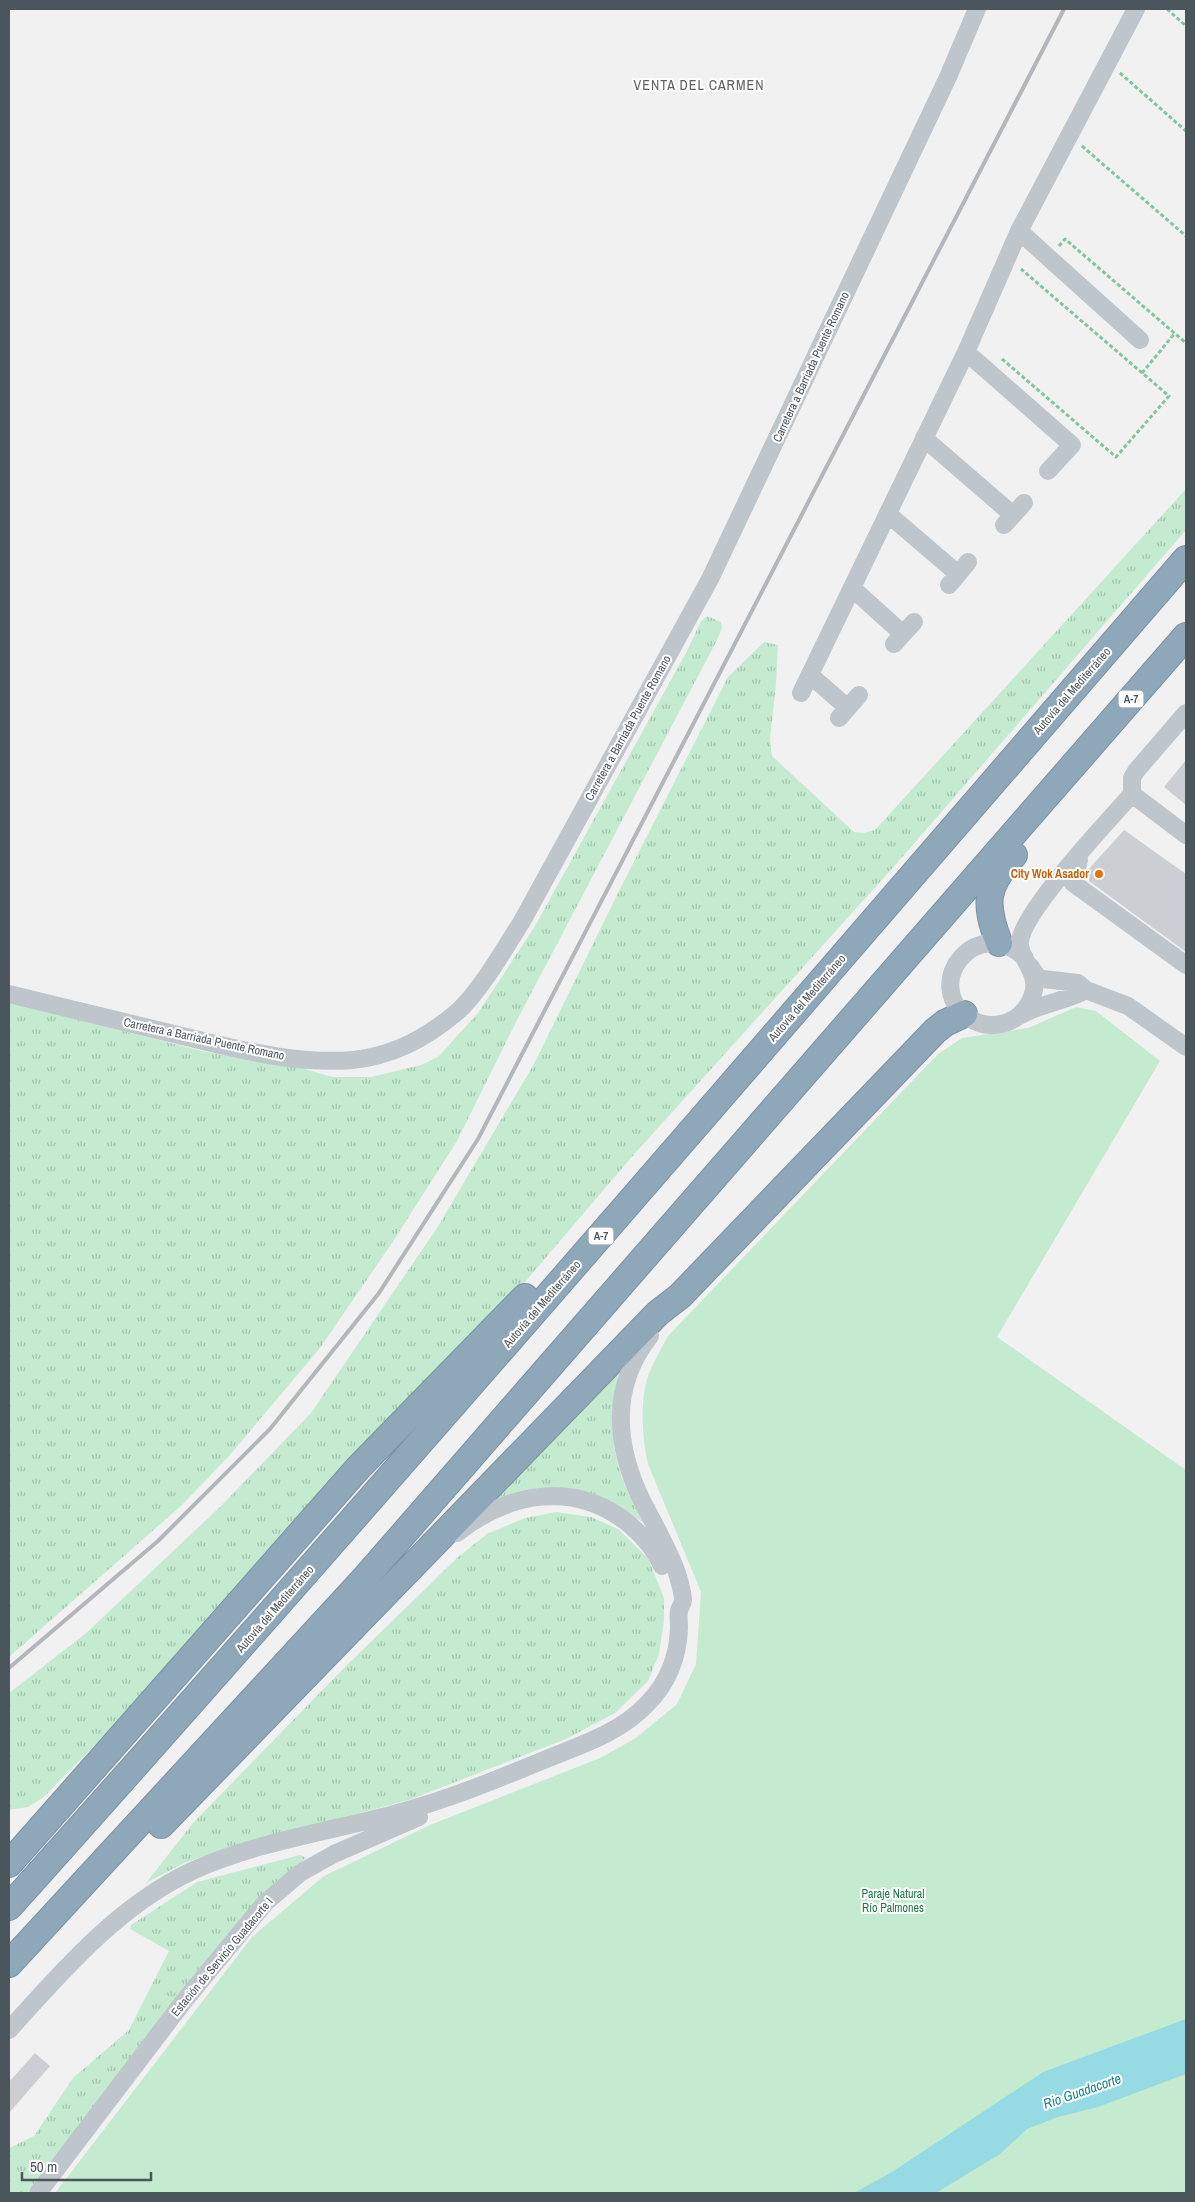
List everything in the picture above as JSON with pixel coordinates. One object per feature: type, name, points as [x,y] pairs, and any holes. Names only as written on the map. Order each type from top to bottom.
[{"type":"highway","name":"Autovía del Mediterráneo","points":[[9,1908],[214,1678],[596,1242],[1186,559]]},
{"type":"highway","name":"A-7","points":[[9,1964],[365,1578],[1186,636]]},
{"type":"highway","points":[[999,943],[989,911],[990,895],[997,874],[1075,786],[1076,761]]},
{"type":"highway","points":[[9,1984],[379,1600],[658,1313],[680,1296],[935,1031],[945,1023],[964,1014]]},
{"type":"highway","points":[[9,1864],[359,1467],[558,1263],[596,1242]]},
{"type":"street","name":"Carretera a Barriada Puente Romano","points":[[9,994],[254,1052],[322,1061],[354,1060],[409,1045],[436,1029],[459,1010],[490,970],[522,923],[710,579],[948,77],[977,9]]},
{"type":"street","points":[[801,693],[966,352],[1019,231],[1136,9]]},
{"type":"street","points":[[1019,231],[1140,340]]},
{"type":"street","points":[[966,352],[1072,445],[1048,471]]},
{"type":"street","points":[[924,438],[1014,515]]},
{"type":"street","points":[[888,514],[958,574]]},
{"type":"street","points":[[852,588],[904,634]]},
{"type":"street","points":[[810,675],[849,707]]},
{"type":"street","points":[[1014,1019],[1028,1005],[1034,986],[1027,962],[1020,947],[1020,940],[1032,914],[1132,794],[1132,778],[1136,771],[1186,713]]},
{"type":"street","points":[[1132,794],[1186,835]]},
{"type":"street","points":[[1081,853],[1073,882],[1186,965]]},
{"type":"street","points":[[1086,990],[1077,995],[1042,1004],[1014,1019],[996,1025],[986,1025],[976,1022],[964,1014],[955,1002],[952,992],[952,972],[956,963],[970,949],[979,944],[999,943],[1018,951],[1037,976],[1043,979],[1078,983],[1086,990],[1128,1006],[1186,1047]]},
{"type":"street","name":"Estación de Servicio Guadacorte I","points":[[9,2030],[54,1979],[114,1924],[162,1888],[192,1872],[232,1855],[397,1813],[466,1792],[598,1738],[634,1716],[649,1702],[674,1665],[678,1648],[680,1610],[683,1602],[677,1572],[629,1471],[621,1426],[624,1382],[636,1354],[680,1296]]},
{"type":"street","points":[[379,1600],[471,1522],[497,1507],[518,1500],[546,1496],[575,1498],[602,1506],[639,1533],[659,1559],[673,1599],[680,1610]]},
{"type":"street","name":"Estación de Servicio Guadacorte I","points":[[38,2193],[184,2001],[265,1903],[300,1873],[317,1863],[401,1824],[443,1807],[466,1792]]},
{"type":"path","points":[[1167,9],[1186,26]]},
{"type":"path","points":[[1108,62],[1186,131]]},
{"type":"path","points":[[1070,136],[1186,236]]},
{"type":"path","points":[[1056,249],[1065,239],[1186,343]]},
{"type":"path","points":[[974,334],[1116,457],[1169,396],[1007,257]]},
{"type":"path","points":[[1142,373],[1175,333]]},
{"type":"green space","points":[[1186,489],[1186,530],[898,862],[629,1160],[490,1323],[383,1423],[155,1683],[44,1797],[28,1807],[9,1810],[9,1693],[85,1634],[221,1506],[311,1413],[437,1228],[534,1064],[619,891],[728,677],[764,642],[778,645],[770,739],[772,756],[854,832],[864,833],[875,830]]},
{"type":"green space","points":[[707,616],[721,622],[722,628],[717,640],[516,1022],[457,1141],[392,1243],[320,1348],[229,1456],[182,1505],[9,1657],[9,1002],[202,1051],[305,1069],[332,1077],[371,1077],[421,1065],[438,1057],[478,1013],[535,926],[687,651],[701,621]]},
{"type":"green space","name":"Paraje Natural Río Palmones","points":[[1076,1007],[1096,1011],[1160,1061],[997,1337],[1186,1470],[1186,2193],[55,2193],[252,1937],[324,1876],[430,1825],[600,1758],[636,1738],[677,1704],[696,1664],[701,1592],[648,1464],[644,1442],[643,1418],[644,1393],[650,1371],[668,1336],[938,1054],[962,1038],[1028,1028]]},
{"type":"green space","points":[[620,1367],[613,1410],[614,1448],[625,1484],[644,1523],[605,1501],[569,1490],[531,1490],[488,1503]]},
{"type":"green space","points":[[556,1512],[591,1517],[618,1529],[648,1558],[664,1598],[664,1620],[659,1654],[648,1681],[615,1713],[566,1739],[409,1800],[242,1844],[184,1863],[146,1883],[193,1823],[343,1669],[457,1558],[487,1534],[525,1518]]},
{"type":"green space","points":[[300,1855],[306,1858],[249,1909],[27,2193],[9,2193],[9,2148],[34,2136],[73,2078],[129,2030],[169,1951],[130,1929],[131,1925],[197,1882]]},
{"type":"water","name":"Rio Guadacorte","points":[[1186,2019],[1186,2074],[1098,2107],[1058,2117],[1027,2129],[1000,2154],[936,2193],[854,2193],[892,2172],[1043,2072]]},
{"type":"building","points":[[1186,760],[1186,805],[1164,787]]},
{"type":"building","points":[[1124,830],[1186,874],[1186,952],[1089,881],[1088,870]]},
{"type":"building","points":[[35,2053],[50,2066],[9,2113],[9,2082]]},
{"type":"railway","points":[[9,1668],[158,1541],[270,1429],[379,1293],[478,1139],[1064,9]]},
{"type":"place","name":"City Wok Asador","points":[[1099,874]]},
{"type":"district","name":"VENTA DEL CARMEN","points":[[699,85]]}]
